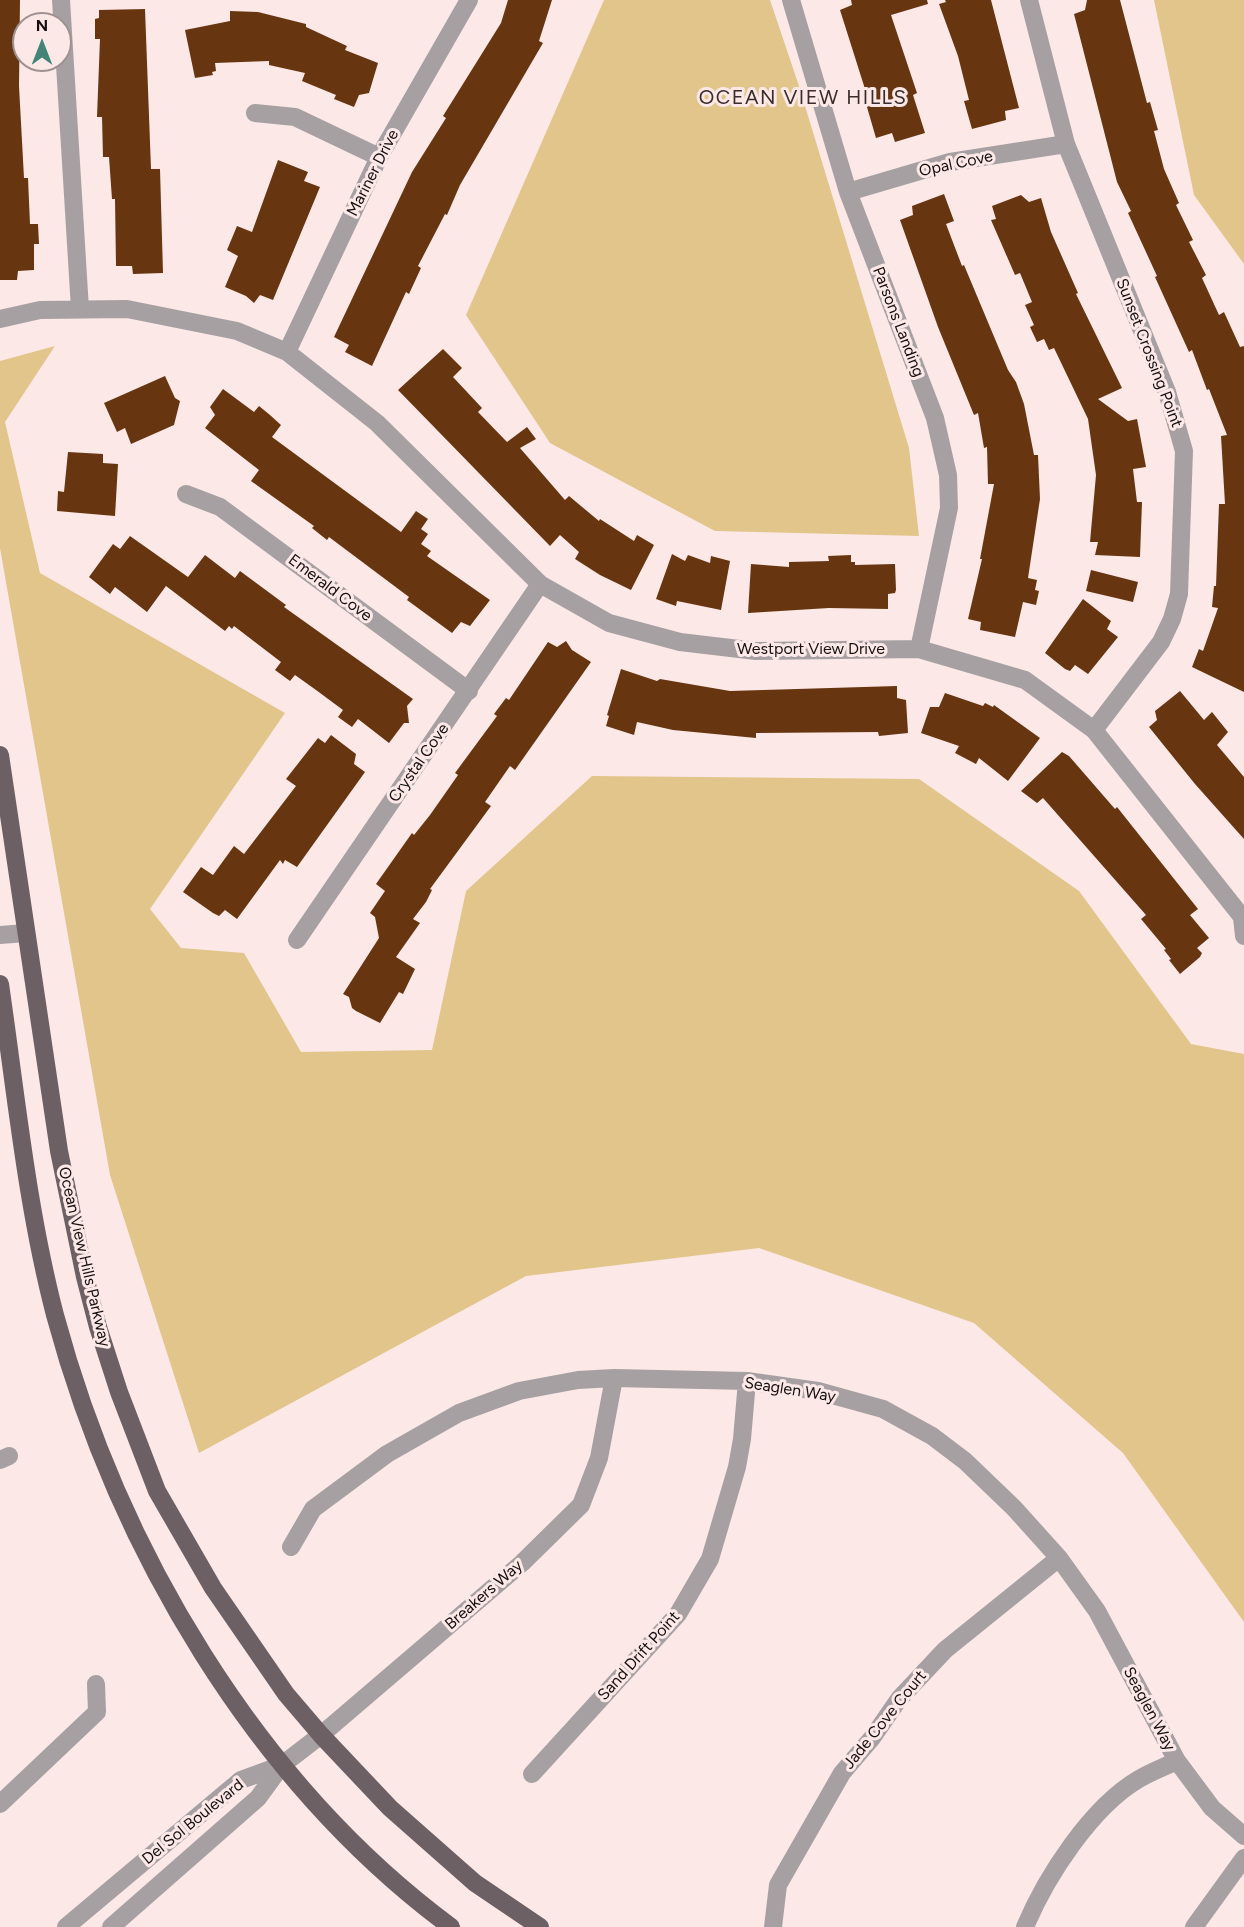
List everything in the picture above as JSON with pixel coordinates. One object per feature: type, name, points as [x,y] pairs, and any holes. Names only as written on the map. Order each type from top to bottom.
[{"type":"main road","name":"Ocean View Hills Parkway","points":[[0,755],[59,1151],[98,1328],[119,1392],[157,1491],[213,1588],[286,1694],[321,1735],[390,1808],[432,1846],[475,1883],[540,1927]]},
{"type":"main road","points":[[0,984],[33,1209],[55,1314],[83,1410],[121,1503],[169,1598],[221,1680],[282,1765],[352,1844],[451,1927]]},
{"type":"street","points":[[61,0],[80,309]]},
{"type":"street","name":"Mariner Drive","points":[[287,352],[379,157],[469,0]]},
{"type":"street","name":"Parsons Landing","points":[[791,0],[848,192],[934,418],[948,475],[949,508],[919,649]]},
{"type":"street","name":"Sunset Crossing Point","points":[[1029,0],[1066,144],[1140,332],[1167,392],[1184,452],[1179,594],[1172,619],[1161,642],[1094,730]]},
{"type":"street","points":[[255,113],[295,117],[379,157]]},
{"type":"street","name":"Opal Cove","points":[[848,192],[950,162],[1066,144]]},
{"type":"street","name":"Westport View Drive","points":[[0,319],[40,310],[127,309],[237,331],[287,352],[377,423],[540,584],[609,623],[655,637],[701,646],[780,652],[919,649],[1025,680],[1094,730],[1242,917],[1244,936]]},
{"type":"street","name":"Emerald Cove","points":[[186,494],[220,507],[469,691]]},
{"type":"street","name":"Crystal Cove","points":[[297,940],[540,584]]},
{"type":"street","points":[[0,935],[26,933]]},
{"type":"street","name":"Breakers Way","points":[[282,1765],[321,1735],[522,1563],[581,1505],[599,1458],[614,1378]]},
{"type":"street","name":"Seaglen Way","points":[[291,1547],[313,1509],[387,1454],[459,1413],[519,1391],[578,1380],[614,1378],[747,1381],[818,1391],[883,1409],[932,1436],[978,1472],[1059,1558],[1097,1611],[1177,1761],[1212,1808],[1244,1836]]},
{"type":"street","name":"Sand Drift Point","points":[[532,1774],[678,1614],[710,1559],[738,1458],[747,1381]]},
{"type":"street","name":"Jade Cove Court","points":[[773,1927],[778,1885],[842,1773],[872,1738],[899,1699],[945,1650],[1059,1558]]},
{"type":"street","points":[[0,1804],[97,1712],[96,1684]]},
{"type":"street","points":[[1025,1927],[1064,1851],[1120,1794],[1138,1779],[1177,1761]]},
{"type":"street","name":"Del Sol Boulevard","points":[[66,1927],[241,1780],[282,1765]]},
{"type":"street","name":"Del Sol Boulevard","points":[[111,1927],[258,1798],[282,1765]]},
{"type":"street","points":[[1194,1927],[1244,1858]]},
{"type":"shaded area","points":[[604,0],[770,0],[798,83],[909,448],[919,536],[715,531],[550,443],[466,315]]},
{"type":"shaded area","points":[[1154,0],[1244,0],[1244,264],[1194,195]]},
{"type":"shaded area","points":[[55,346],[5,422],[40,573],[285,713],[150,909],[181,948],[244,953],[301,1052],[432,1050],[466,891],[592,776],[919,779],[1079,891],[1191,1044],[1244,1054],[1244,1622],[1123,1453],[974,1323],[759,1248],[526,1276],[199,1453],[110,1175],[0,548],[0,361]]},
{"type":"building","points":[[0,0],[20,0],[20,12],[12,12],[12,72],[19,72],[24,178],[28,178],[30,224],[38,224],[39,244],[34,244],[34,270],[18,271],[17,280],[0,280]]},
{"type":"building","points":[[508,0],[552,0],[539,41],[543,43],[460,185],[447,215],[445,214],[418,266],[421,268],[409,294],[406,292],[372,366],[345,352],[349,345],[334,337],[412,172],[446,118],[443,116],[501,23]]},
{"type":"building","points":[[851,0],[927,0],[928,4],[891,15],[917,93],[913,95],[925,133],[895,142],[892,133],[876,138],[862,90],[865,89],[840,10],[852,5]]},
{"type":"building","points":[[945,0],[991,0],[1019,108],[1005,111],[1006,120],[972,129],[964,101],[969,100],[958,56],[939,4],[946,2]]},
{"type":"building","points":[[1087,0],[1120,0],[1147,103],[1150,102],[1158,130],[1154,131],[1164,169],[1179,203],[1176,205],[1193,240],[1189,242],[1206,275],[1202,278],[1219,315],[1224,312],[1240,347],[1244,346],[1244,692],[1192,667],[1199,649],[1203,651],[1218,608],[1212,607],[1214,586],[1216,586],[1219,504],[1225,504],[1221,436],[1227,435],[1192,350],[1189,352],[1155,277],[1157,276],[1128,213],[1131,211],[1117,182],[1074,14],[1085,10]]},
{"type":"building","points":[[145,9],[151,169],[160,169],[163,273],[133,274],[132,266],[116,266],[115,199],[112,199],[109,157],[103,157],[102,117],[97,117],[100,39],[95,39],[95,19],[99,18],[99,10]]},
{"type":"building","points":[[230,11],[258,12],[306,24],[306,27],[347,46],[345,50],[378,63],[369,93],[359,95],[354,107],[334,99],[336,95],[302,81],[305,73],[269,65],[269,61],[215,63],[216,71],[212,72],[213,75],[195,78],[185,30],[230,21]]},
{"type":"building","points":[[278,160],[308,172],[304,181],[320,187],[273,300],[260,295],[254,303],[246,296],[225,287],[238,256],[227,250],[237,226],[252,232]]},
{"type":"building","points":[[944,194],[954,221],[946,224],[1008,370],[1016,382],[1024,404],[1034,455],[1038,455],[1040,499],[1028,578],[1037,580],[1035,590],[1039,591],[1036,605],[1023,602],[1015,637],[980,630],[981,622],[968,619],[982,559],[980,559],[994,484],[988,484],[987,447],[984,448],[978,413],[974,415],[938,327],[900,220],[913,215],[912,206]]},
{"type":"building","points":[[1021,195],[1029,202],[1041,198],[1051,232],[1078,293],[1076,294],[1122,388],[1098,399],[1128,421],[1137,419],[1146,467],[1133,469],[1137,502],[1142,502],[1140,557],[1095,555],[1098,542],[1090,542],[1096,475],[1088,419],[1054,348],[1049,350],[1044,339],[1037,342],[1030,327],[1034,325],[1025,305],[1032,302],[1020,273],[1015,275],[991,220],[996,219],[992,206]]},
{"type":"building","points":[[443,349],[462,368],[453,377],[482,408],[478,412],[507,442],[527,427],[536,439],[520,448],[565,500],[569,496],[599,521],[600,519],[634,541],[637,535],[654,545],[631,590],[600,575],[575,559],[579,552],[560,535],[550,546],[398,390]]},
{"type":"building","points":[[165,376],[175,398],[180,401],[174,425],[131,444],[125,428],[117,432],[104,403]]},
{"type":"building","points":[[223,389],[254,412],[259,406],[281,425],[272,437],[401,532],[416,511],[428,519],[421,529],[428,534],[421,544],[431,551],[427,556],[490,600],[470,626],[461,622],[452,633],[407,600],[409,597],[329,537],[327,540],[312,528],[314,526],[251,481],[259,470],[205,428],[215,415],[210,407]]},
{"type":"building","points":[[68,452],[103,454],[103,463],[118,464],[115,516],[57,511],[58,491],[64,492]]},
{"type":"building","points":[[130,536],[188,577],[205,555],[235,578],[240,571],[286,605],[284,607],[413,699],[407,706],[409,723],[404,723],[389,743],[358,719],[352,727],[338,717],[343,710],[295,675],[290,681],[275,670],[281,662],[234,626],[232,629],[229,626],[225,631],[166,586],[147,612],[115,587],[110,594],[89,577],[113,544],[120,549]]},
{"type":"building","points":[[672,554],[685,561],[688,555],[710,563],[711,556],[730,561],[721,610],[677,601],[676,606],[656,599]]},
{"type":"building","points":[[851,555],[851,562],[855,562],[855,565],[895,564],[896,590],[895,593],[888,594],[888,609],[829,608],[748,613],[751,564],[789,567],[789,562],[829,561],[828,556]]},
{"type":"building","points":[[1091,570],[1138,582],[1133,602],[1086,591]]},
{"type":"building","points":[[1083,599],[1111,621],[1107,629],[1118,637],[1088,674],[1075,665],[1070,671],[1065,669],[1045,653]]},
{"type":"building","points":[[566,641],[572,650],[591,662],[515,770],[510,766],[485,802],[491,806],[430,889],[432,890],[426,902],[413,919],[420,923],[396,957],[415,969],[403,994],[399,992],[380,1023],[356,1011],[352,1008],[349,997],[343,994],[379,938],[375,917],[370,913],[385,891],[376,884],[412,833],[414,835],[430,815],[458,775],[455,773],[497,716],[494,714],[506,698],[509,700],[548,642],[557,647]]},
{"type":"building","points":[[621,669],[657,681],[660,679],[730,691],[897,686],[897,698],[906,700],[908,733],[879,736],[878,732],[756,733],[756,738],[673,730],[637,722],[634,735],[606,726],[609,716],[607,715]]},
{"type":"building","points":[[1180,691],[1204,720],[1212,712],[1228,732],[1217,745],[1244,777],[1244,839],[1149,727],[1157,720],[1155,711]]},
{"type":"building","points":[[945,693],[983,706],[985,703],[993,707],[994,705],[1040,738],[1008,781],[979,758],[976,764],[955,753],[959,746],[921,733],[930,707],[939,707]]},
{"type":"building","points":[[331,735],[356,754],[354,764],[365,772],[297,867],[285,860],[283,864],[280,860],[237,919],[225,910],[219,916],[213,913],[183,892],[201,867],[213,875],[234,846],[244,854],[296,786],[286,779],[318,738],[325,743]]},
{"type":"building","points":[[1062,752],[1069,756],[1115,809],[1117,807],[1198,909],[1190,915],[1209,938],[1197,948],[1202,953],[1200,957],[1180,974],[1169,960],[1171,959],[1164,950],[1166,949],[1141,919],[1146,915],[1043,798],[1037,803],[1021,791]]},
{"type":"district","name":"OCEAN VIEW HILLS","points":[[803,98]]}]
